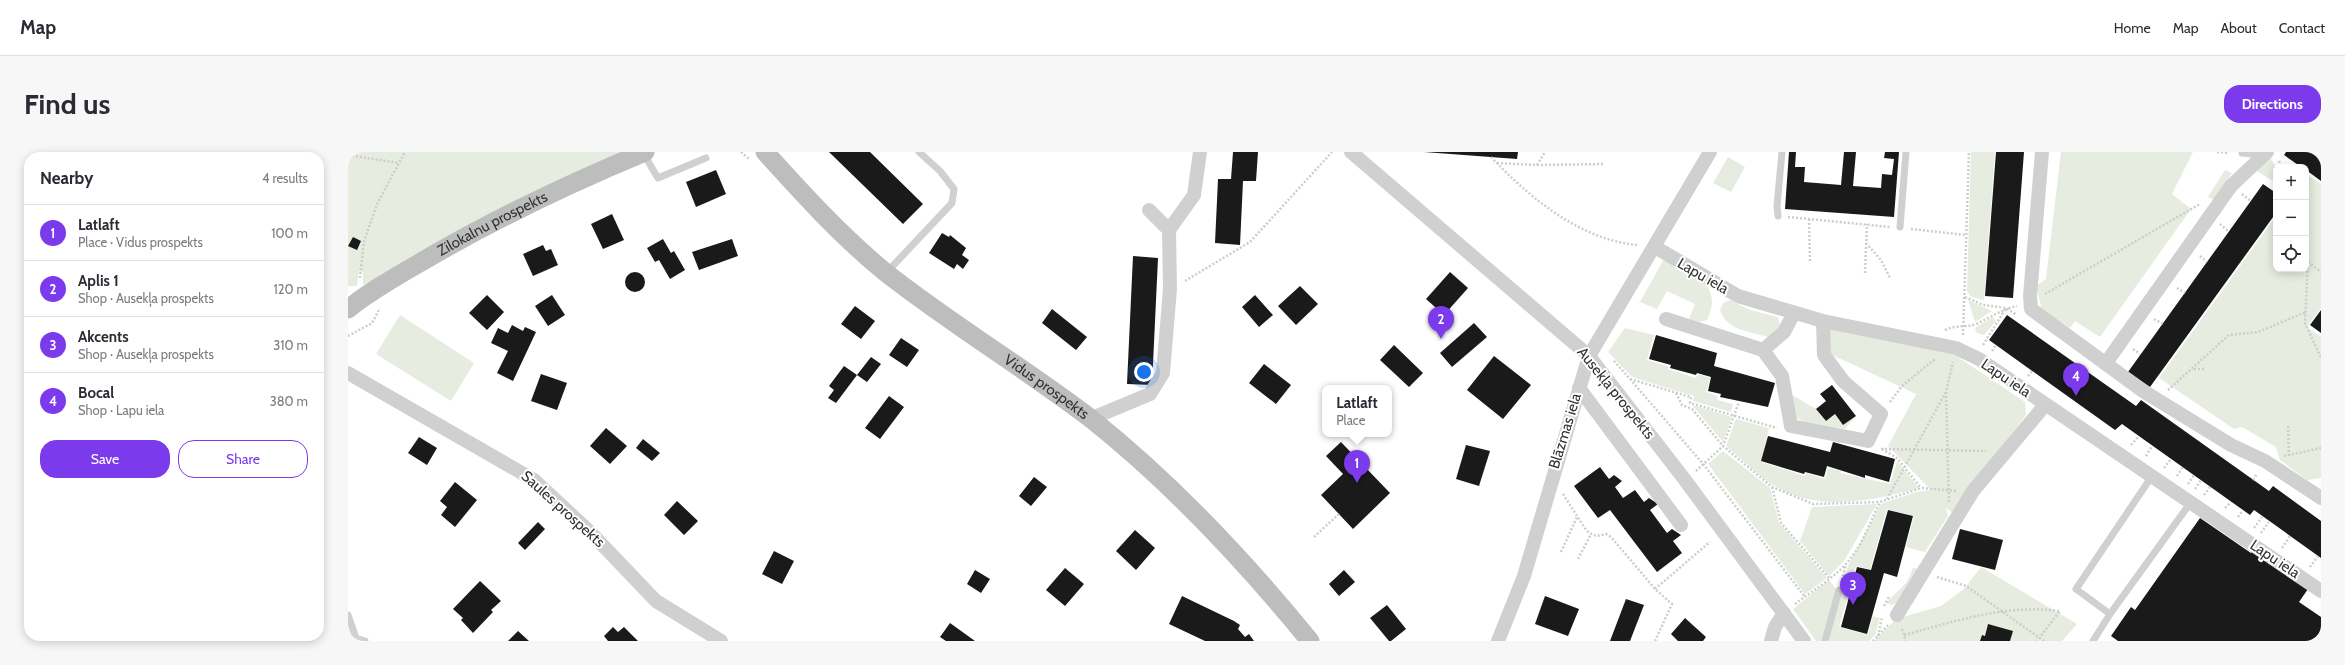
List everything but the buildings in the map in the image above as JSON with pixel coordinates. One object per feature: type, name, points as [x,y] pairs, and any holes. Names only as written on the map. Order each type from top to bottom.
[{"type":"main road","name":"Zilokalnu prospekts","points":[[348,309],[364,297],[494,221],[574,182],[644,152]]},
{"type":"main road","name":"Vidus prospekts","points":[[765,152],[851,242],[886,272],[1090,419],[1191,507],[1269,590],[1310,641]]},
{"type":"street","points":[[1090,419],[1150,394],[1163,373],[1170,289],[1169,230],[1194,195],[1200,152]]},
{"type":"street","name":"Ausekļa prospekts","points":[[1351,152],[1589,356],[1685,480],[1804,641]]},
{"type":"street","name":"Blāzmas iela","points":[[1498,641],[1524,576],[1551,477],[1589,356],[1710,152]]},
{"type":"street","points":[[2042,152],[2030,303],[2031,309],[2157,400],[2231,445],[2265,461],[2321,498]]},
{"type":"street","points":[[2106,363],[2231,186],[2266,154]]},
{"type":"street","points":[[1149,210],[1169,230]]},
{"type":"street","name":"Lapu iela","points":[[1655,247],[1738,296],[1823,320],[1956,348],[1979,359],[2044,405],[2321,590]]},
{"type":"street","points":[[1763,350],[1784,332],[1794,313]]},
{"type":"street","points":[[1666,319],[1763,350],[1782,376],[1791,426],[1868,441],[1882,414],[1843,380],[1824,355],[1823,320]]},
{"type":"street","name":"Saules prospekts","points":[[348,373],[534,480],[591,533],[656,601],[720,641]]},
{"type":"street","points":[[1579,388],[1681,525]]},
{"type":"street","points":[[1897,615],[1973,491],[2044,405]]},
{"type":"street","points":[[1770,641],[1775,627],[1784,613]]},
{"type":"lane","points":[[644,152],[658,178],[706,158]]},
{"type":"lane","points":[[886,272],[952,203],[954,189],[940,171],[919,152]]},
{"type":"lane","points":[[1778,216],[1777,206],[1782,152]]},
{"type":"lane","points":[[1900,228],[1906,152]]},
{"type":"lane","points":[[2242,153],[2266,154]]},
{"type":"lane","points":[[2110,614],[2076,589],[2152,476]]},
{"type":"lane","points":[[2093,641],[2110,614],[2191,502]]},
{"type":"lane","points":[[1825,641],[1839,590]]},
{"type":"lane","points":[[348,615],[354,640],[365,641]]},
{"type":"path","points":[[364,297],[359,287],[364,241],[378,202],[405,152]]},
{"type":"path","points":[[741,152],[744,154],[746,152]]},
{"type":"path","points":[[1170,289],[1250,242],[1332,152]]},
{"type":"path","points":[[1537,165],[1545,152]]},
{"type":"path","points":[[1882,414],[1902,386],[1940,354],[1962,344],[1964,325],[1969,152]]},
{"type":"path","points":[[2217,152],[2228,153]]},
{"type":"path","points":[[348,154],[399,163]]},
{"type":"path","points":[[1491,158],[1540,202],[1582,230],[1621,244],[1655,247]]},
{"type":"path","points":[[1497,163],[1537,165],[1605,164]]},
{"type":"path","points":[[1939,333],[1956,325],[1974,325],[2006,308],[2030,303],[2194,206],[2202,203]]},
{"type":"path","points":[[1778,216],[1966,235]]},
{"type":"path","points":[[1809,219],[1810,263]]},
{"type":"path","points":[[1865,273],[1867,224]]},
{"type":"path","points":[[1866,242],[1881,260],[1890,278]]},
{"type":"path","points":[[2309,263],[2321,272]]},
{"type":"path","points":[[2308,272],[2305,323],[2321,358]]},
{"type":"path","points":[[1965,297],[1983,305],[2006,308]]},
{"type":"path","points":[[348,336],[372,323],[381,306]]},
{"type":"path","points":[[1983,345],[2006,308]]},
{"type":"path","points":[[2157,400],[2229,335],[2258,332],[2306,312]]},
{"type":"path","points":[[1596,342],[1704,465],[1805,597]]},
{"type":"path","points":[[1991,352],[1996,345]]},
{"type":"path","points":[[1949,504],[1946,392],[1956,348]]},
{"type":"path","points":[[2193,369],[2205,369]]},
{"type":"path","points":[[1630,379],[1691,397],[1689,407]]},
{"type":"path","points":[[1887,499],[1946,392]]},
{"type":"path","points":[[1676,393],[1682,405],[1689,407],[1723,446],[1772,487],[1813,504],[1880,502],[1921,488],[1949,490]]},
{"type":"path","points":[[1685,480],[1704,465],[1723,446],[1739,402]]},
{"type":"path","points":[[1690,403],[1735,416]]},
{"type":"path","points":[[2288,426],[2288,455]]},
{"type":"path","points":[[2134,441],[2139,436]]},
{"type":"path","points":[[2149,450],[2152,446]]},
{"type":"path","points":[[2265,461],[2321,448]]},
{"type":"path","points":[[1882,449],[1897,458],[1921,488]]},
{"type":"path","points":[[2168,463],[2171,459]]},
{"type":"path","points":[[2180,472],[2183,467]]},
{"type":"path","points":[[2191,480],[2194,476]]},
{"type":"path","points":[[1551,477],[1591,534],[1598,536],[1606,534],[1611,537],[1655,589],[1672,604],[1655,641]]},
{"type":"path","points":[[2198,485],[2201,480]]},
{"type":"path","points":[[1772,487],[1781,523],[1830,579]]},
{"type":"path","points":[[2206,492],[2210,487]]},
{"type":"path","points":[[1784,613],[1830,579],[1846,563],[1857,549],[1880,502]]},
{"type":"path","points":[[2226,507],[2230,502]]},
{"type":"path","points":[[2239,516],[2243,510]]},
{"type":"path","points":[[1314,536],[1338,514]]},
{"type":"path","points":[[1561,552],[1577,516]]},
{"type":"path","points":[[2259,521],[2262,517]]},
{"type":"path","points":[[2266,526],[2269,522]]},
{"type":"path","points":[[1578,559],[1591,534]]},
{"type":"path","points":[[2286,543],[2290,536]]},
{"type":"path","points":[[1655,589],[1710,542]]},
{"type":"path","points":[[2314,563],[2318,556]]},
{"type":"path","points":[[1839,590],[1846,563]]},
{"type":"path","points":[[1924,572],[1966,586],[2044,641]]},
{"type":"path","points":[[1904,635],[2000,611],[2034,608],[2060,611],[2037,641]]},
{"type":"path","points":[[1873,641],[1897,615]]},
{"type":"shaded area","points":[[348,152],[627,152],[371,282],[363,285],[363,272],[359,271],[357,286],[348,286]]},
{"type":"shaded area","points":[[1971,152],[1995,152],[1984,300],[1971,297],[1967,291]]},
{"type":"shaded area","points":[[2061,152],[2193,152],[2172,194],[2191,209],[2100,337],[2075,321],[2070,328],[2042,310],[2036,286],[2046,279]]},
{"type":"shaded area","points":[[2270,156],[2274,164],[2273,181],[2257,171]]},
{"type":"shaded area","points":[[1728,157],[1745,167],[1731,192],[1713,183]]},
{"type":"shaded area","points":[[2225,170],[2232,173],[2214,200],[2208,197]]},
{"type":"shaded area","points":[[2309,176],[2321,184],[2321,308],[2307,327],[2321,337],[2321,478],[2307,480],[2280,460],[2276,447],[2242,427],[2234,429],[2159,378],[2273,220],[2273,272],[2309,272]]},
{"type":"shaded area","points":[[1664,259],[1694,275],[1708,288],[1712,297],[1707,320],[1699,322],[1689,319],[1695,304],[1667,291],[1657,309],[1640,302]]},
{"type":"shaded area","points":[[1730,300],[1750,310],[1778,317],[1780,327],[1775,333],[1768,337],[1733,326],[1723,317],[1720,310],[1723,303]]},
{"type":"shaded area","points":[[1968,300],[1992,311],[1975,322]]},
{"type":"shaded area","points":[[400,315],[474,363],[451,401],[376,354]]},
{"type":"shaded area","points":[[1993,317],[1996,321],[1984,335],[1977,333],[1975,328]]},
{"type":"shaded area","points":[[1826,325],[1955,355],[2025,402],[2026,415],[1952,513],[1946,507],[1948,516],[1925,552],[1906,547],[1914,516],[1887,509],[1870,569],[1856,566],[1839,627],[1868,635],[1873,616],[1880,618],[1875,635],[1869,641],[1828,641],[1848,566],[1881,504],[1916,492],[1931,490],[1888,446],[1916,394],[1830,354]]},
{"type":"shaded area","points":[[1625,328],[1654,335],[1647,360],[1668,366],[1668,369],[1696,378],[1698,374],[1710,378],[1706,392],[1718,396],[1717,400],[1733,404],[1731,412],[1693,401],[1694,396],[1632,377],[1608,352]]},
{"type":"shaded area","points":[[1792,395],[1816,409],[1825,421],[1835,415],[1843,425],[1856,416],[1845,429],[1805,422],[1795,417]]},
{"type":"shaded area","points":[[1692,405],[1732,417],[1723,442]]},
{"type":"shaded area","points":[[1736,419],[1769,428],[1761,462],[1805,476],[1806,473],[1825,479],[1828,468],[1841,471],[1840,473],[1890,484],[1897,461],[1919,488],[1883,497],[1845,502],[1826,502],[1790,494],[1767,481],[1726,446]]},
{"type":"shaded area","points":[[1723,451],[1770,488],[1779,523],[1827,578],[1805,594],[1708,464]]},
{"type":"shaded area","points":[[1877,504],[1844,561],[1829,576],[1800,541],[1812,507]]},
{"type":"shaded area","points":[[1981,567],[2077,624],[2062,641],[2010,641],[2013,631],[1988,624],[1985,636],[1982,635],[1980,641],[1874,641],[1896,619],[1941,606],[1964,589]]},
{"type":"shaded area","points":[[1913,568],[1918,569],[1900,601],[1892,605],[1886,603],[1907,582]]},
{"type":"shaded area","points":[[1829,580],[1837,590],[1824,641],[1816,641],[1793,609]]},
{"type":"place","name":"Aplis 1","points":[[1441,339]]},
{"type":"place","name":"Bocal","points":[[2076,396]]},
{"type":"place","name":"Latlaft","points":[[1357,483]]},
{"type":"place","name":"Akcents","points":[[1853,605]]}]
